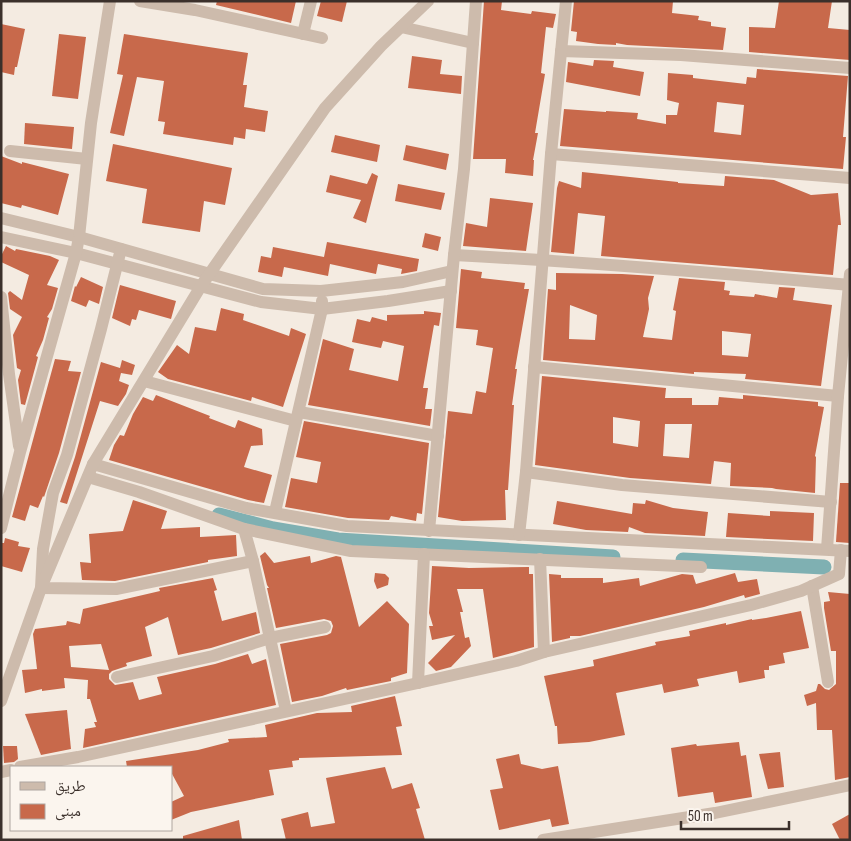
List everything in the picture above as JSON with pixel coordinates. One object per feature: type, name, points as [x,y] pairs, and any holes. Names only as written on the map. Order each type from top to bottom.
[{"type":"street","points":[[1,528],[20,452],[76,253],[87,160],[110,1]]},
{"type":"street","points":[[140,1],[166,3],[322,38]]},
{"type":"street","points":[[303,34],[311,1]]},
{"type":"street","points":[[1,700],[41,588],[76,500],[93,464],[201,286],[325,108],[381,46],[428,1]]},
{"type":"street","points":[[429,531],[452,271],[464,169],[476,1]]},
{"type":"street","points":[[519,535],[526,472],[551,154],[566,1]]},
{"type":"street","points":[[401,27],[473,43]]},
{"type":"street","points":[[561,51],[681,56],[850,68]]},
{"type":"street","points":[[10,151],[87,160]]},
{"type":"street","points":[[551,154],[850,178]]},
{"type":"street","points":[[1,218],[79,237],[209,274],[262,302],[322,309],[451,291]]},
{"type":"street","points":[[1,237],[76,253],[201,286],[244,291],[263,289],[321,291],[403,282],[452,271]]},
{"type":"street","points":[[41,588],[43,549],[53,493],[67,455],[121,249]]},
{"type":"street","points":[[454,255],[723,273],[849,286]]},
{"type":"street","points":[[827,549],[838,396],[850,274]]},
{"type":"street","points":[[275,512],[322,309],[321,291]]},
{"type":"street","points":[[1,297],[20,452]]},
{"type":"street","points":[[534,367],[838,396]]},
{"type":"street","points":[[144,381],[298,417],[438,436]]},
{"type":"street","points":[[26,766],[78,757],[418,683],[751,605],[801,591],[839,574],[845,551],[347,526],[246,508],[93,464]]},
{"type":"street","points":[[526,472],[622,485],[830,502]]},
{"type":"street","points":[[88,477],[140,492],[244,529],[351,551],[701,567]]},
{"type":"street","points":[[244,529],[253,561],[286,711]]},
{"type":"street","points":[[418,683],[424,554]]},
{"type":"street","points":[[540,559],[544,652]]},
{"type":"street","points":[[41,588],[116,589],[253,561]]},
{"type":"street","points":[[812,586],[828,682]]},
{"type":"street","points":[[118,677],[205,658],[270,638],[325,627]]},
{"type":"street","points":[[543,840],[715,813],[850,785]]},
{"type":"building","points":[[217,1],[296,1],[291,23],[216,5]]},
{"type":"building","points":[[321,1],[347,1],[342,22],[317,16]]},
{"type":"building","points":[[484,1],[502,1],[501,10],[531,14],[532,11],[556,14],[553,28],[546,27],[541,73],[545,74],[535,133],[538,133],[533,160],[533,176],[505,173],[506,159],[473,159]]},
{"type":"building","points":[[574,1],[673,1],[672,13],[699,16],[698,20],[711,22],[711,26],[726,28],[723,50],[616,43],[616,45],[598,44],[576,41],[577,32],[571,31]]},
{"type":"building","points":[[779,1],[832,1],[828,28],[850,30],[850,60],[749,52],[749,27],[775,28]]},
{"type":"building","points":[[1,24],[25,29],[14,75],[1,72]]},
{"type":"building","points":[[59,34],[86,37],[78,99],[52,96]]},
{"type":"building","points":[[124,34],[248,53],[243,85],[247,85],[244,107],[268,111],[265,132],[246,129],[245,139],[234,137],[233,145],[163,134],[165,122],[158,121],[164,81],[137,77],[124,136],[110,133],[123,75],[117,74]]},
{"type":"building","points":[[412,56],[442,60],[440,74],[462,76],[461,94],[408,88]]},
{"type":"building","points":[[594,60],[614,61],[613,67],[644,72],[640,96],[566,82],[568,62],[593,66]]},
{"type":"building","points":[[757,69],[848,76],[843,137],[846,137],[843,169],[560,146],[564,109],[638,113],[637,119],[666,124],[666,115],[677,115],[679,103],[667,100],[668,73],[693,75],[693,78],[746,84],[747,77],[756,78]],"holes":[[[717,102],[744,105],[741,135],[714,132]]]},
{"type":"building","points":[[25,123],[74,127],[72,149],[24,144]]},
{"type":"building","points":[[335,135],[380,145],[377,162],[331,152]]},
{"type":"building","points":[[113,144],[232,168],[225,205],[204,201],[200,232],[142,223],[147,189],[106,181]]},
{"type":"building","points":[[406,145],[449,154],[446,170],[403,160]]},
{"type":"building","points":[[1,156],[22,164],[22,162],[69,174],[58,215],[22,205],[21,208],[1,203]]},
{"type":"building","points":[[582,172],[678,183],[724,186],[725,176],[774,180],[811,195],[838,193],[841,225],[838,225],[833,275],[601,256],[605,216],[578,213],[574,254],[551,252],[559,181],[581,188]]},
{"type":"building","points":[[372,173],[378,176],[366,223],[353,218],[361,200],[326,192],[330,175],[367,184]]},
{"type":"building","points":[[398,184],[445,193],[441,210],[395,201]]},
{"type":"building","points":[[490,198],[533,203],[526,251],[463,246],[466,223],[487,227]]},
{"type":"building","points":[[425,233],[441,237],[438,251],[422,247]]},
{"type":"building","points":[[327,242],[419,259],[417,271],[401,274],[402,269],[378,264],[376,274],[330,264],[328,276],[284,267],[282,277],[258,272],[261,256],[271,258],[273,247],[324,257]]},
{"type":"building","points":[[6,246],[15,251],[16,249],[50,256],[59,260],[47,285],[58,288],[52,309],[47,317],[49,318],[43,340],[36,356],[38,357],[25,405],[21,404],[18,380],[21,370],[17,368],[13,335],[22,317],[10,309],[8,293],[10,291],[22,300],[29,275],[1,262],[1,256]]},
{"type":"building","points":[[461,269],[482,272],[481,278],[525,283],[524,289],[529,289],[515,369],[517,369],[512,405],[514,405],[508,490],[505,490],[506,520],[462,521],[438,517],[448,411],[472,414],[476,391],[486,393],[493,348],[476,345],[478,330],[456,328]]},
{"type":"building","points":[[556,273],[654,276],[648,298],[649,309],[643,337],[672,340],[676,311],[673,310],[679,278],[725,282],[724,290],[730,291],[729,295],[754,297],[755,294],[777,298],[779,287],[795,288],[793,300],[832,305],[821,386],[745,379],[746,374],[694,372],[694,374],[543,360],[548,289],[556,290]],"holes":[[[570,305],[597,315],[595,340],[569,339]],[[722,331],[751,334],[748,357],[722,355]]]},
{"type":"building","points":[[81,277],[103,287],[99,304],[89,300],[86,307],[71,301],[75,286]]},
{"type":"building","points":[[120,285],[176,301],[171,319],[139,310],[136,320],[132,319],[130,326],[112,318]]},
{"type":"building","points":[[221,308],[244,314],[243,320],[289,336],[291,328],[306,334],[283,407],[252,397],[251,401],[168,379],[158,372],[177,345],[189,354],[195,327],[216,331]]},
{"type":"building","points":[[424,311],[441,313],[439,326],[434,325],[423,388],[428,388],[425,409],[432,409],[430,426],[308,405],[323,339],[354,349],[349,370],[398,381],[404,346],[383,341],[381,348],[352,342],[357,319],[370,322],[372,317],[387,321],[387,315],[424,314]]},
{"type":"building","points":[[55,359],[71,361],[68,371],[81,372],[59,453],[44,497],[38,508],[30,505],[25,521],[12,517]]},
{"type":"building","points":[[122,360],[135,365],[132,375],[121,373],[119,381],[129,385],[126,394],[118,406],[100,401],[67,504],[60,502],[75,457],[101,362],[120,368]]},
{"type":"building","points":[[542,376],[666,388],[665,398],[692,398],[692,405],[718,405],[719,397],[743,399],[743,395],[818,402],[818,406],[824,407],[815,456],[815,493],[730,486],[731,463],[714,461],[711,484],[630,478],[535,465]],"holes":[[[613,417],[640,421],[638,447],[613,443]],[[665,424],[692,424],[689,458],[663,456]]]},
{"type":"building","points":[[156,395],[235,428],[238,420],[262,429],[263,445],[251,446],[244,467],[272,475],[264,503],[109,460],[114,445],[120,435],[124,436],[133,414],[143,397],[153,401]]},
{"type":"building","points":[[304,421],[429,443],[422,514],[417,513],[416,521],[391,516],[389,520],[348,518],[285,507],[291,478],[317,483],[321,462],[296,457]]},
{"type":"building","points":[[840,483],[850,483],[850,543],[836,542]]},
{"type":"building","points":[[133,500],[167,511],[161,529],[200,527],[200,537],[236,535],[237,556],[208,560],[208,562],[115,581],[82,580],[80,562],[91,563],[89,534],[123,531]]},
{"type":"building","points":[[646,500],[673,508],[708,512],[705,536],[645,533],[629,527],[628,532],[586,530],[553,524],[557,501],[632,514],[633,503],[645,504]]},
{"type":"building","points":[[770,511],[814,513],[813,541],[726,537],[728,513],[770,516]]},
{"type":"building","points":[[5,538],[19,542],[18,546],[30,548],[22,572],[1,566],[1,543],[4,543]]},
{"type":"building","points":[[265,552],[274,563],[310,556],[311,563],[336,556],[341,557],[359,627],[387,601],[409,624],[407,673],[391,678],[391,681],[347,690],[346,688],[322,696],[292,702],[280,644],[327,635],[331,633],[333,626],[331,621],[324,619],[276,628],[267,588],[269,588],[260,556]]},
{"type":"building","points":[[432,566],[469,568],[529,567],[529,574],[533,574],[534,647],[493,658],[483,589],[457,589],[463,612],[460,612],[465,638],[469,637],[471,646],[451,667],[436,671],[428,663],[455,635],[432,640],[429,626],[433,626],[429,613]]},
{"type":"building","points":[[375,573],[385,574],[389,578],[388,585],[377,589],[374,581]]},
{"type":"building","points":[[735,573],[738,582],[757,579],[760,594],[745,598],[744,595],[704,607],[580,636],[570,636],[570,638],[552,642],[549,574],[561,575],[561,578],[603,578],[603,583],[639,578],[640,586],[682,574],[693,575],[696,584]]},
{"type":"building","points":[[213,578],[217,590],[214,591],[222,621],[256,612],[260,633],[211,648],[178,655],[168,617],[145,627],[152,656],[126,663],[127,666],[112,671],[109,674],[109,679],[115,685],[133,682],[139,700],[162,694],[157,677],[215,664],[248,654],[252,664],[266,659],[276,705],[83,748],[85,729],[96,727],[94,722],[97,722],[90,699],[87,699],[88,680],[64,678],[65,688],[42,691],[42,689],[25,693],[22,670],[37,669],[33,634],[35,629],[66,625],[67,621],[80,624],[83,609],[160,591],[159,588]],"holes":[[[101,644],[109,670],[71,667],[69,646]]]},
{"type":"building","points":[[828,592],[850,594],[850,777],[835,780],[832,730],[817,730],[816,703],[807,706],[804,695],[816,691],[818,684],[829,690],[836,684],[836,651],[831,651],[824,608],[824,602],[830,601]]},
{"type":"building","points":[[801,611],[809,648],[783,653],[785,663],[769,666],[769,670],[764,670],[765,678],[739,683],[737,671],[697,679],[699,686],[664,693],[662,684],[616,693],[625,735],[589,742],[558,744],[557,726],[555,726],[544,676],[594,666],[593,660],[656,645],[655,642],[690,636],[689,631]]},
{"type":"building","points":[[395,696],[402,726],[396,727],[402,755],[299,758],[299,760],[292,761],[293,767],[269,770],[274,795],[191,812],[172,820],[172,802],[184,796],[172,774],[172,766],[127,766],[126,761],[198,750],[229,742],[228,739],[267,737],[265,725],[317,713],[352,712],[351,706]]},
{"type":"building","points":[[67,710],[71,749],[41,755],[25,714]]},
{"type":"building","points":[[739,742],[741,756],[746,755],[752,797],[715,803],[713,792],[678,797],[671,748],[696,744],[697,746]]},
{"type":"building","points":[[3,746],[17,746],[18,759],[14,762],[4,763]]},
{"type":"building","points":[[780,752],[784,787],[768,789],[759,754]]},
{"type":"building","points":[[519,754],[521,764],[542,769],[558,766],[569,824],[552,827],[550,819],[499,830],[490,790],[503,788],[496,759]]},
{"type":"building","points":[[385,767],[392,789],[412,783],[420,808],[416,809],[425,840],[286,840],[281,819],[308,812],[311,827],[335,823],[326,778]]},
{"type":"building","points":[[850,814],[850,840],[840,840],[832,824]]},
{"type":"building","points":[[239,820],[242,840],[183,840],[183,836]]},
{"type":"waterway","points":[[219,515],[273,529],[338,540],[613,557]]},
{"type":"waterway","points":[[683,560],[824,567]]}]
